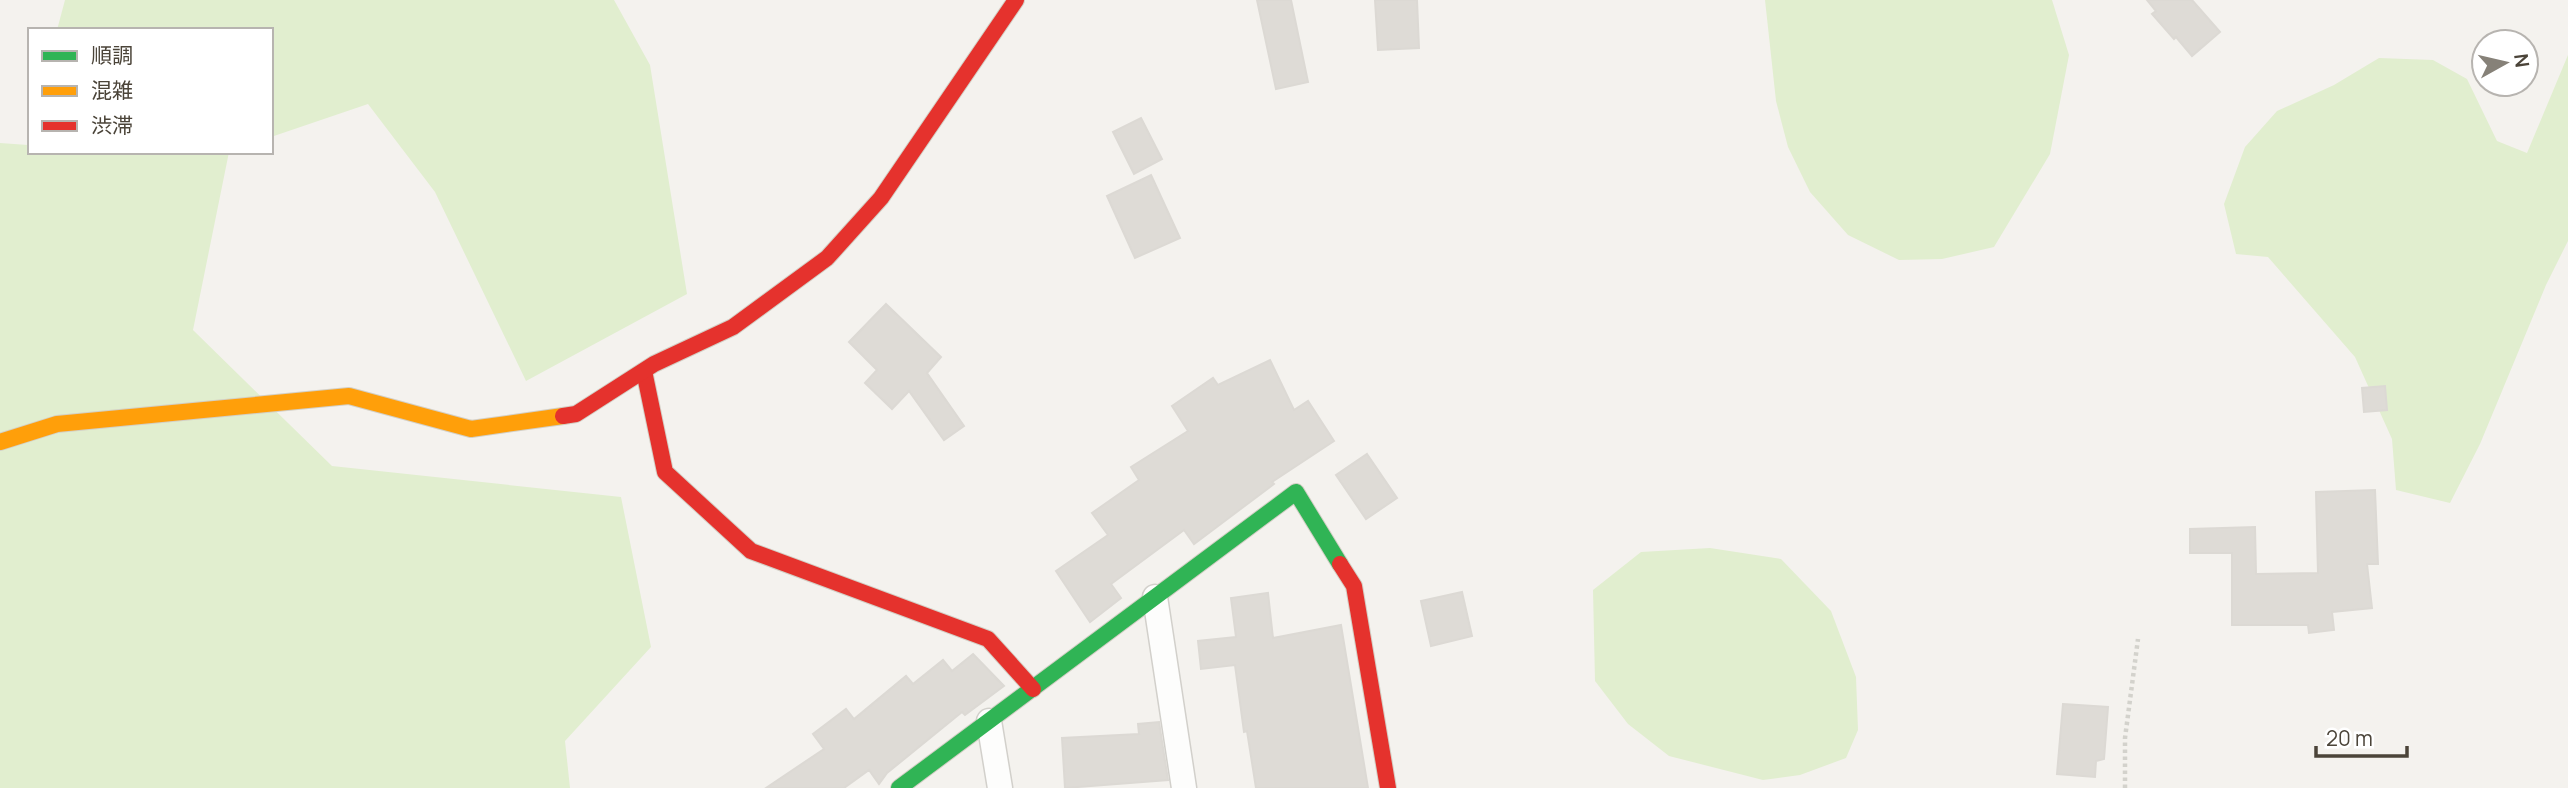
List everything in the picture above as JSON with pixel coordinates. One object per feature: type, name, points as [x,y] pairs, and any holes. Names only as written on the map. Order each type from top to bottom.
[{"type":"street","points":[[0,442],[57,424],[349,396],[471,429],[576,414],[644,371],[733,327],[827,258],[881,198],[1016,0]]},
{"type":"street","points":[[644,371],[665,472],[751,551],[988,639],[1032,689]]},
{"type":"street","points":[[899,788],[1296,492],[1354,586],[1388,788]]},
{"type":"street","points":[[1155,597],[1184,788]]},
{"type":"street","points":[[989,721],[1000,788]]},
{"type":"path","points":[[2125,788],[2125,738],[2138,639]]},
{"type":"green space","points":[[65,0],[614,0],[650,65],[687,294],[526,381],[435,192],[368,104],[273,136],[273,28],[58,28]]},
{"type":"green space","points":[[1765,0],[2052,0],[2069,55],[2050,154],[1994,247],[1942,259],[1899,260],[1848,235],[1810,192],[1788,147],[1776,101]]},
{"type":"green space","points":[[2568,55],[2568,241],[2546,285],[2480,444],[2450,503],[2396,490],[2392,439],[2355,357],[2268,257],[2236,254],[2224,204],[2245,147],[2277,111],[2334,85],[2379,58],[2433,60],[2467,79],[2470,98],[2476,98],[2497,141],[2527,153]]},
{"type":"green space","points":[[0,143],[28,145],[28,154],[229,154],[193,330],[332,466],[621,497],[651,647],[565,741],[570,788],[0,788]]},
{"type":"green space","points":[[1710,548],[1781,559],[1831,611],[1856,677],[1858,730],[1846,758],[1800,775],[1763,780],[1669,756],[1628,724],[1595,681],[1593,590],[1641,552]]},
{"type":"building","points":[[1257,0],[1291,0],[1308,82],[1276,89]]},
{"type":"building","points":[[1375,0],[1417,0],[1419,48],[1378,50]]},
{"type":"building","points":[[2147,0],[2192,0],[2220,32],[2192,56],[2152,14],[2156,11]]},
{"type":"building","points":[[1141,118],[1162,159],[1134,174],[1113,132]]},
{"type":"building","points":[[1151,175],[1180,238],[1135,258],[1107,196]]},
{"type":"building","points":[[886,304],[941,357],[927,373],[964,426],[944,440],[909,391],[892,409],[865,383],[877,370],[849,342]]},
{"type":"building","points":[[1270,360],[1294,410],[1308,401],[1334,441],[1272,482],[1274,484],[1194,544],[1184,530],[1111,584],[1121,598],[1090,622],[1056,571],[1108,535],[1092,513],[1139,480],[1131,467],[1188,431],[1172,406],[1213,378],[1218,385]]},
{"type":"building","points":[[2385,386],[2387,410],[2364,412],[2362,388]]},
{"type":"building","points":[[1367,454],[1397,498],[1366,519],[1336,475]]},
{"type":"building","points":[[2375,490],[2378,564],[2367,564],[2372,608],[2332,612],[2334,630],[2309,633],[2308,625],[2232,625],[2232,553],[2190,553],[2190,529],[2255,527],[2256,574],[2318,573],[2316,492]]},
{"type":"building","points":[[1462,592],[1472,636],[1431,646],[1421,601]]},
{"type":"building","points":[[1268,593],[1273,638],[1341,625],[1368,788],[1256,788],[1247,731],[1244,732],[1235,665],[1201,669],[1198,641],[1236,637],[1231,598]]},
{"type":"building","points":[[973,654],[1004,686],[965,715],[962,712],[887,773],[879,784],[869,770],[844,788],[766,788],[824,749],[813,734],[846,709],[854,719],[906,676],[913,684],[943,660],[952,671]]},
{"type":"building","points":[[2063,704],[2108,707],[2104,759],[2096,761],[2095,777],[2057,774]]},
{"type":"building","points":[[1159,722],[1168,780],[1065,788],[1062,738],[1139,734],[1138,724]]},
{"type":"traffic: fast","points":[[899,788],[1296,492],[1340,564]]},
{"type":"traffic: slow","points":[[0,442],[57,424],[349,396],[471,429],[563,416]]},
{"type":"traffic: jam","points":[[563,416],[576,414],[654,364],[733,327],[827,258],[881,198],[1016,0]]},
{"type":"traffic: jam","points":[[644,371],[665,472],[751,551],[988,639],[1033,689]]},
{"type":"traffic: jam","points":[[1340,564],[1354,586],[1388,788]]}]
